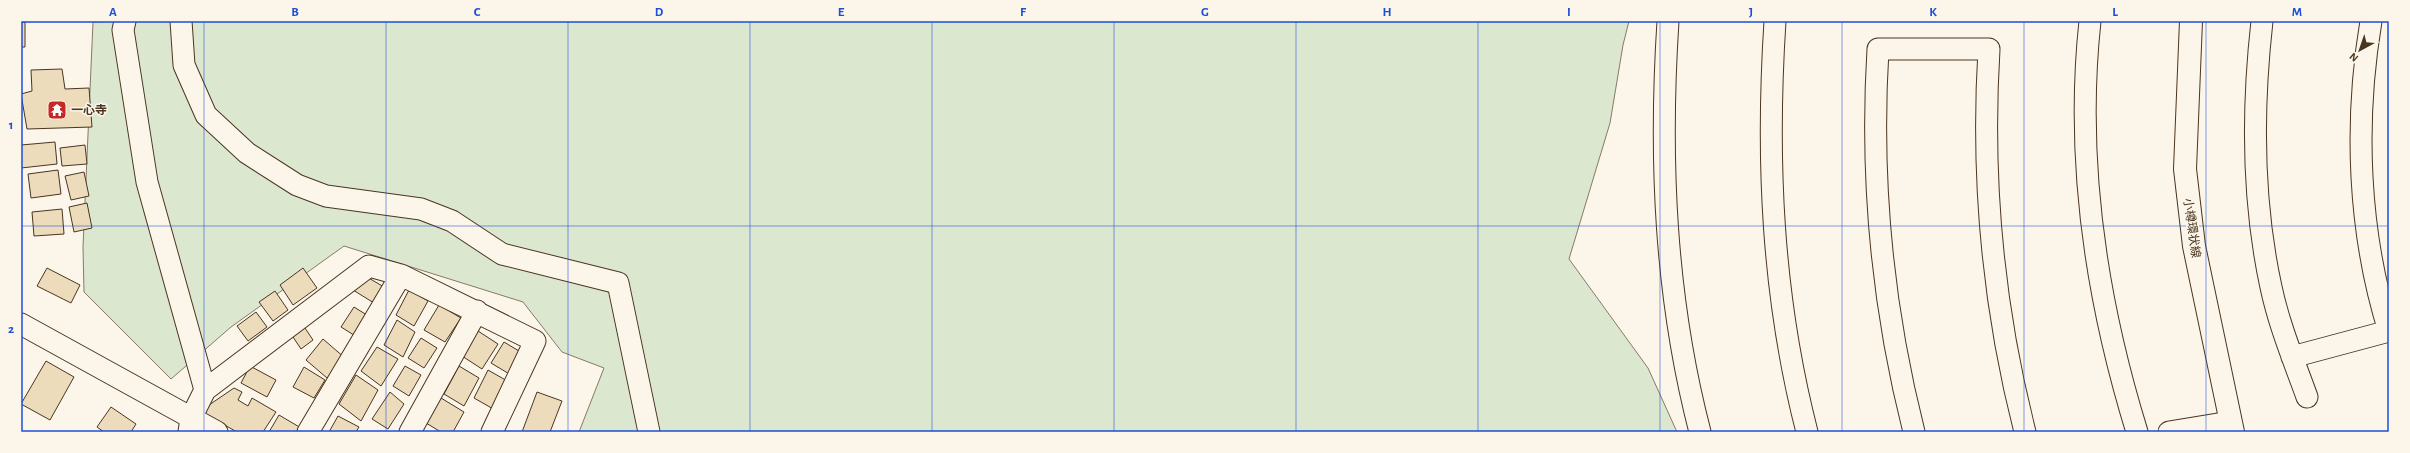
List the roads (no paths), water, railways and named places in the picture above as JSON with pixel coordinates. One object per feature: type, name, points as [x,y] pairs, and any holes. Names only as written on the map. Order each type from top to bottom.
[{"type":"main road","name":"小樽環状線","points":[[2191,21],[2185,169],[2194,246],[2231,427]]},
{"type":"street","points":[[125,21],[123,30],[147,182],[205,390]]},
{"type":"street","points":[[181,21],[184,65],[206,115],[247,153],[297,184],[326,196],[421,209],[452,221],[502,254],[618,283],[649,432]]},
{"type":"street","points":[[1668,21],[1663,137],[1669,263],[1676,325],[1700,432]]},
{"type":"street","points":[[1775,21],[1770,136],[1776,261],[1785,331],[1795,385],[1807,432]]},
{"type":"street","points":[[2090,21],[2086,138],[2089,197],[2095,256],[2120,376],[2137,432]]},
{"type":"street","points":[[2262,21],[2255,119],[2257,189],[2261,232],[2271,288],[2292,357],[2307,396]]},
{"type":"street","points":[[2292,357],[2389,331],[2376,281],[2367,231],[2362,180],[2363,101],[2371,21]]},
{"type":"street","points":[[1914,432],[1890,324],[1882,263],[1877,202],[1875,142],[1878,49],[1989,49],[1986,136],[1988,198],[1993,259],[2001,321],[2025,432]]},
{"type":"street","points":[[190,425],[205,390],[369,266],[401,275],[536,341],[492,432]]},
{"type":"street","points":[[308,432],[401,275]]},
{"type":"street","points":[[410,432],[477,311]]},
{"type":"street","points":[[21,324],[190,425],[217,432]]},
{"type":"street","points":[[2169,432],[2231,427]]},
{"type":"place","name":"一心寺","points":[[57,110]]}]
